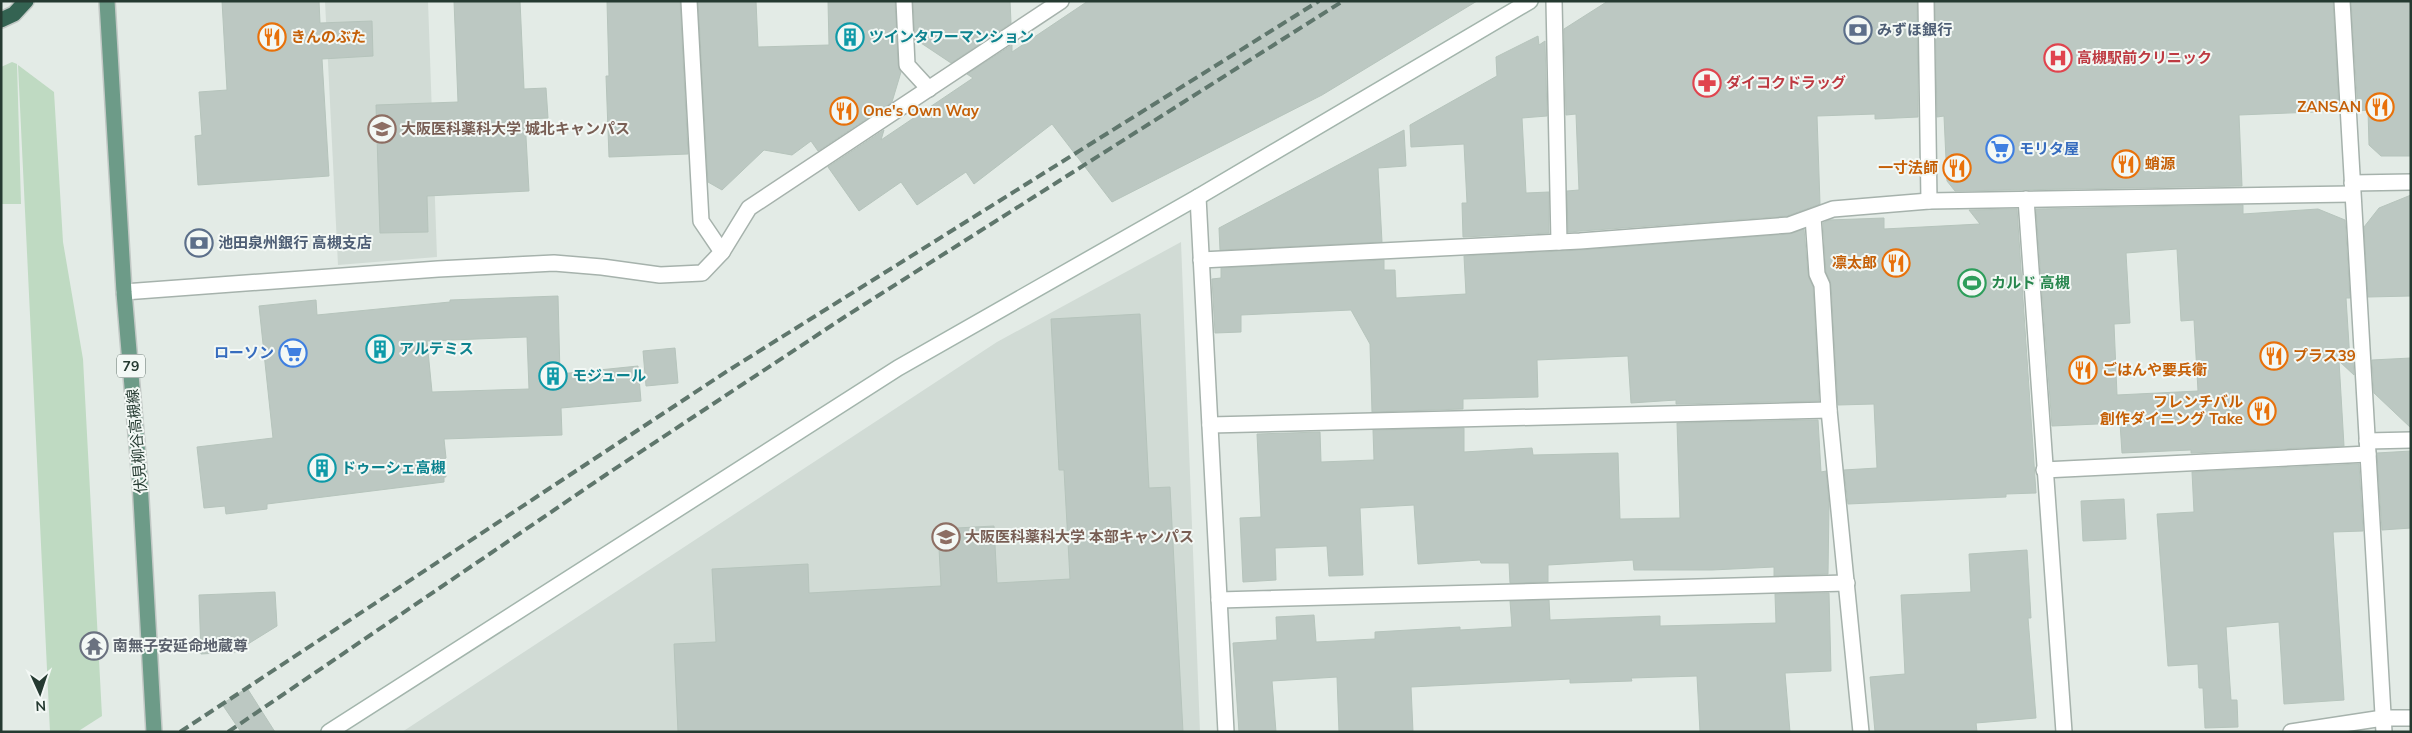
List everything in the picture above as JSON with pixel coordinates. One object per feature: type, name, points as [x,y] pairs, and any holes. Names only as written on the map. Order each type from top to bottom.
[{"type":"highway","points":[[1,20],[14,14],[26,1]]},
{"type":"main road","name":"伏見柳谷高槻線","points":[[107,1],[124,292],[140,481],[154,732]]},
{"type":"street","points":[[689,1],[701,221],[722,252]]},
{"type":"street","points":[[904,1],[906,65],[929,89]]},
{"type":"street","points":[[124,292],[428,270],[554,264],[602,267],[660,276],[702,273],[722,252],[749,208],[1060,1]]},
{"type":"street","points":[[329,732],[898,368],[1198,197],[1530,1]]},
{"type":"street","points":[[1554,1],[1558,242]]},
{"type":"street","points":[[1926,1],[1929,201]]},
{"type":"street","points":[[2342,1],[2384,725]]},
{"type":"street","points":[[1201,260],[1558,242],[1789,225],[1833,209],[1929,201],[2352,188],[2411,182]]},
{"type":"street","points":[[1198,197],[1226,732]]},
{"type":"street","points":[[2026,199],[2064,732]]},
{"type":"street","points":[[1813,217],[1817,274],[1822,285],[1829,410],[1861,732]]},
{"type":"street","points":[[1210,425],[1829,410]]},
{"type":"street","points":[[2044,470],[2367,448],[2411,440]]},
{"type":"street","points":[[1219,600],[1847,583]]},
{"type":"street","points":[[2291,732],[2384,725],[2411,718]]},
{"type":"shaded area","name":"大阪医科薬科大学 城北キャンパス","points":[[325,1],[428,1],[437,257],[338,265]]},
{"type":"shaded area","name":"大阪医科薬科大学 本部キャンパス","points":[[1181,242],[1200,732],[402,732],[997,342]]},
{"type":"green space","points":[[12,62],[17,64],[21,204],[1,204],[1,67]]},
{"type":"green space","points":[[18,65],[54,92],[63,242],[83,359],[102,716],[77,732],[50,732]]},
{"type":"building","points":[[222,1],[319,1],[320,23],[372,21],[373,56],[322,59],[329,176],[198,185],[195,136],[202,135],[199,92],[227,90]]},
{"type":"building","points":[[454,1],[520,1],[524,89],[546,88],[548,118],[525,119],[529,191],[427,196],[428,232],[380,233],[376,105],[458,102]]},
{"type":"building","points":[[607,1],[680,1],[688,154],[609,157],[606,76],[609,76]]},
{"type":"building","points":[[698,1],[756,1],[758,47],[829,45],[828,1],[895,1],[898,65],[901,72],[892,102],[818,151],[811,141],[792,155],[764,150],[722,190],[708,182]]},
{"type":"building","points":[[913,1],[1010,1],[1011,23],[951,63],[915,39]]},
{"type":"building","points":[[1088,1],[1477,1],[1322,95],[1112,202],[1052,124],[974,184],[966,172],[917,205],[901,182],[859,211],[828,167],[884,130],[881,140],[973,78],[967,74],[1012,45],[1012,52]]},
{"type":"building","points":[[1608,1],[1917,1],[1918,117],[1875,119],[1875,114],[1817,116],[1820,204],[1787,216],[1568,232],[1567,191],[1579,190],[1576,114],[1566,115],[1564,29]]},
{"type":"building","points":[[1935,1],[2333,1],[2339,111],[2239,115],[2242,186],[1955,191],[1947,181],[1944,116],[1937,117]]},
{"type":"building","points":[[2351,1],[2411,1],[2411,156],[2381,156],[2369,145],[2368,110],[2358,111]]},
{"type":"building","points":[[1538,36],[1539,45],[1545,41],[1547,116],[1522,118],[1526,193],[1549,192],[1549,233],[1463,237],[1462,203],[1467,203],[1464,144],[1411,147],[1410,125],[1497,76],[1496,57]]},
{"type":"building","points":[[1404,130],[1406,166],[1378,168],[1382,242],[1220,250],[1219,228]]},
{"type":"building","points":[[2411,195],[2411,296],[2368,297],[2364,227],[2379,208]]},
{"type":"building","points":[[2243,205],[2243,214],[2318,209],[2345,220],[2350,298],[2346,298],[2350,361],[2353,361],[2354,375],[2339,361],[2344,446],[2191,453],[2191,450],[2122,453],[2120,423],[2052,426],[2036,209]],"holes":[[[2177,249],[2181,321],[2194,320],[2198,391],[2117,395],[2114,324],[2130,323],[2126,253]]]},
{"type":"building","points":[[2017,209],[2036,493],[2006,494],[2006,497],[1848,504],[1844,470],[1877,468],[1874,404],[1838,405],[1831,284],[1826,272],[1823,223],[1829,220],[1884,218],[1884,229],[1980,224],[1969,210]]},
{"type":"building","points":[[1804,229],[1808,275],[1813,287],[1819,401],[1676,404],[1676,400],[1631,403],[1628,356],[1537,360],[1538,397],[1463,399],[1463,409],[1372,412],[1370,344],[1351,310],[1241,315],[1241,332],[1215,333],[1212,279],[1221,278],[1221,268],[1384,260],[1384,270],[1395,270],[1396,298],[1466,294],[1464,256],[1581,250],[1790,234]]},
{"type":"building","points":[[558,296],[560,374],[638,366],[641,401],[561,408],[562,435],[444,439],[446,477],[444,477],[444,482],[267,504],[267,509],[226,514],[225,506],[204,508],[197,447],[273,438],[259,306],[316,300],[317,315],[450,302],[450,300]],"holes":[[[527,337],[529,389],[432,392],[427,341]]]},
{"type":"building","points":[[1140,314],[1149,488],[1170,487],[1183,732],[678,732],[674,644],[716,642],[712,569],[808,564],[809,593],[941,586],[938,529],[994,526],[997,583],[1070,579],[1064,470],[1059,470],[1051,319]]},
{"type":"building","points":[[675,348],[678,383],[646,386],[643,351]]},
{"type":"building","points":[[2411,358],[2411,428],[2374,393],[2372,360]]},
{"type":"building","points":[[1818,420],[1821,472],[1826,471],[1829,505],[1828,574],[1774,576],[1774,567],[1712,570],[1634,570],[1633,560],[1548,565],[1548,582],[1510,583],[1509,563],[1481,563],[1480,560],[1418,564],[1414,505],[1360,508],[1363,575],[1329,576],[1327,546],[1275,548],[1276,580],[1243,582],[1240,518],[1261,517],[1257,434],[1320,432],[1321,462],[1374,460],[1373,430],[1464,428],[1464,452],[1532,448],[1533,455],[1618,453],[1620,519],[1680,518],[1677,423]]},
{"type":"building","points":[[2411,451],[2411,528],[2382,530],[2377,453]]},
{"type":"building","points":[[2359,464],[2363,531],[2333,532],[2344,700],[2284,704],[2279,622],[2226,627],[2231,700],[2237,700],[2238,727],[2205,728],[2203,688],[2199,688],[2198,664],[2168,666],[2157,514],[2194,512],[2192,472]]},
{"type":"building","points":[[2124,499],[2126,539],[2083,541],[2081,501]]},
{"type":"building","points":[[2027,550],[2031,618],[2028,618],[2036,718],[1976,723],[1977,732],[1875,732],[1870,677],[1905,674],[1901,595],[1971,592],[1969,554]]},
{"type":"building","points":[[275,592],[277,626],[235,652],[201,654],[199,595]]},
{"type":"building","points":[[1829,593],[1831,671],[1785,673],[1790,732],[1700,732],[1697,676],[1631,678],[1632,681],[1570,683],[1570,679],[1411,687],[1413,732],[1339,732],[1337,677],[1272,681],[1276,732],[1239,732],[1233,643],[1277,640],[1276,617],[1314,615],[1316,642],[1375,639],[1375,632],[1460,627],[1460,630],[1512,627],[1510,601],[1549,600],[1550,620],[1660,616],[1660,626],[1776,623],[1775,594]]},
{"type":"building","points":[[247,688],[275,732],[241,732],[222,704]]},
{"type":"railway","points":[[180,732],[729,370],[1319,1]]},
{"type":"railway","points":[[228,732],[607,474],[846,316],[1343,1]]},
{"type":"place","name":"みずほ銀行","points":[[1858,30]]},
{"type":"place","name":"きんのぶた","points":[[272,37]]},
{"type":"place","name":"ツインタワーマンション","points":[[850,37]]},
{"type":"place","name":"高槻駅前クリニック","points":[[2058,58]]},
{"type":"place","name":"ダイコクドラッグ","points":[[1707,83]]},
{"type":"place","name":"ZANSAN","points":[[2380,107]]},
{"type":"place","name":"One's Own Way","points":[[844,111]]},
{"type":"place","name":"大阪医科薬科大学 城北キャンパス","points":[[382,129]]},
{"type":"place","name":"モリタ屋","points":[[2000,149]]},
{"type":"place","name":"蛸源","points":[[2126,164]]},
{"type":"place","name":"一寸法師","points":[[1957,168]]},
{"type":"place","name":"池田泉州銀行 高槻支店","points":[[199,243]]},
{"type":"place","name":"凛太郎","points":[[1896,263]]},
{"type":"place","name":"カルド 高槻","points":[[1972,283]]},
{"type":"place","name":"アルテミス","points":[[380,349]]},
{"type":"place","name":"ローソン","points":[[293,353]]},
{"type":"place","name":"プラス39","points":[[2274,356]]},
{"type":"place","name":"ごはんや要兵衛","points":[[2083,370]]},
{"type":"place","name":"モジュール","points":[[553,376]]},
{"type":"place","name":"フレンチバル 創作ダイニング Take","points":[[2262,411]]},
{"type":"place","name":"ドゥーシェ高槻","points":[[322,468]]},
{"type":"place","name":"大阪医科薬科大学 本部キャンパス","points":[[946,537]]},
{"type":"place","name":"南無子安延命地蔵尊","points":[[94,646]]}]
